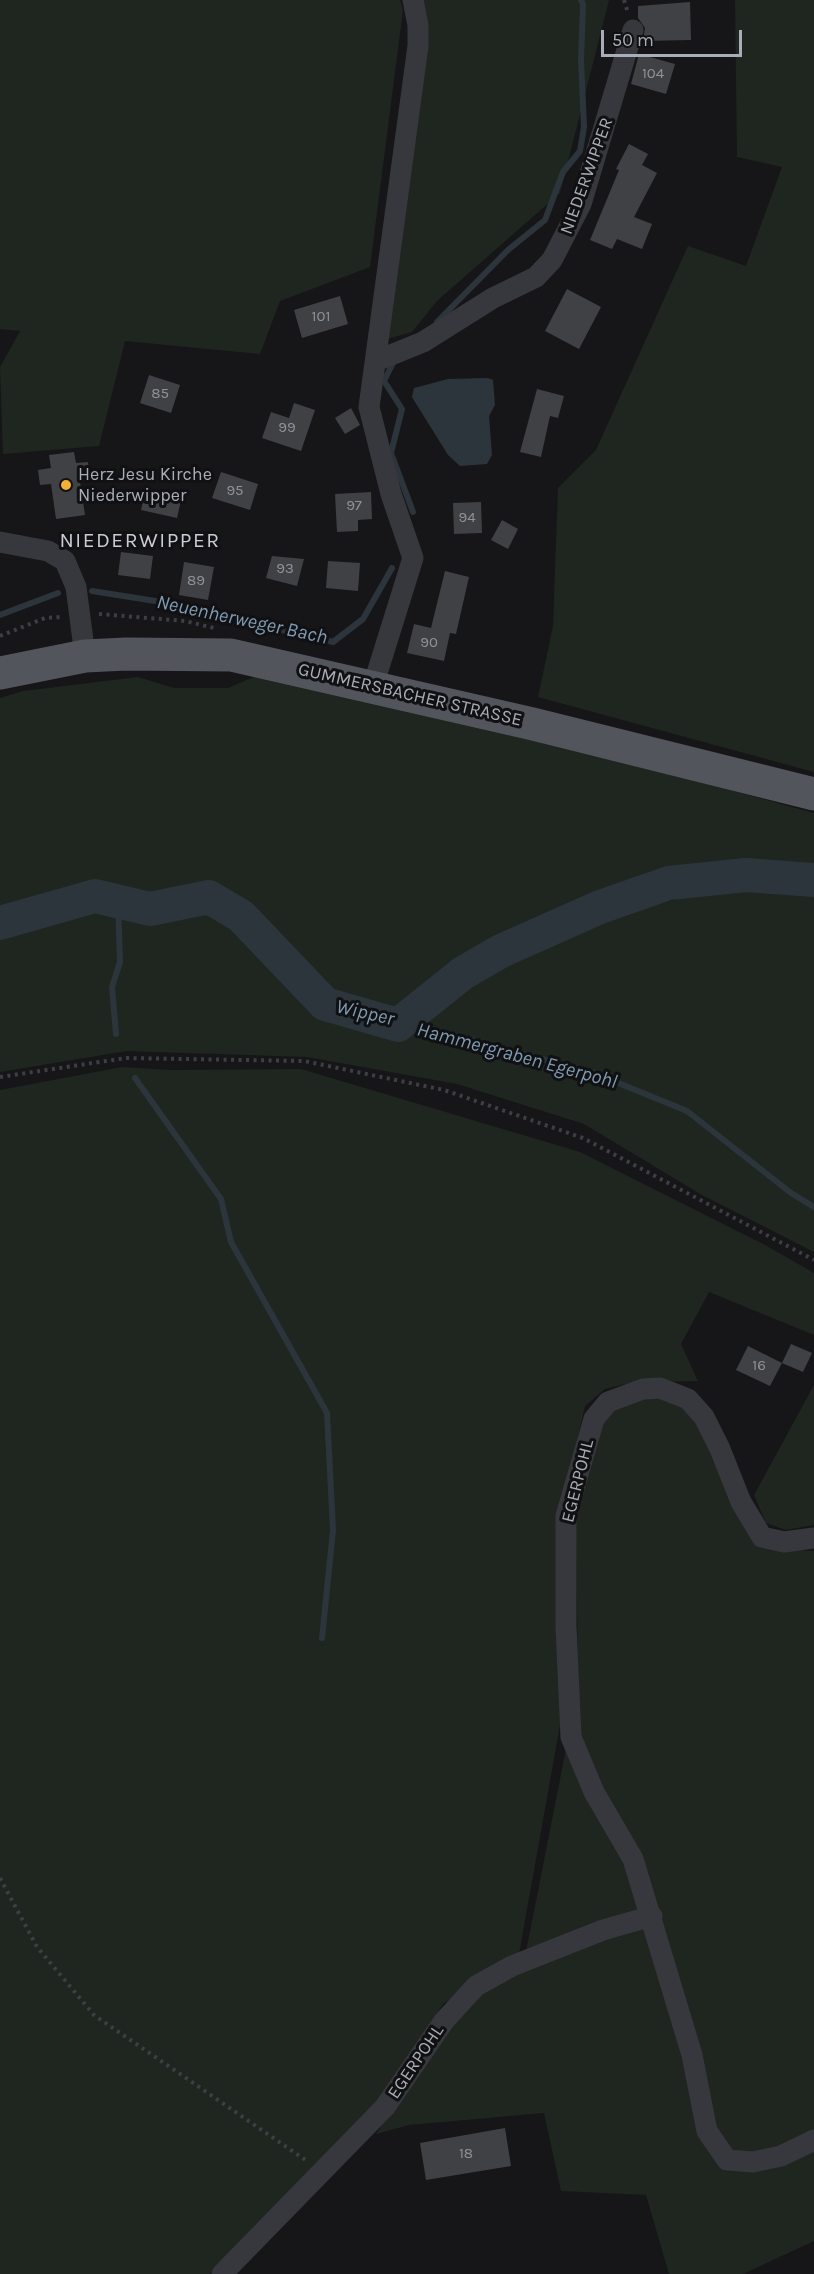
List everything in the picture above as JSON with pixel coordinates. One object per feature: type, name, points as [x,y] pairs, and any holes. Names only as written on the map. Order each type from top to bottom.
[{"type":"main road","name":"GUMMERSBACHER STRASSE","points":[[0,673],[85,656],[231,655],[372,686],[814,794]]},
{"type":"street","points":[[372,686],[413,558],[391,495],[369,407],[418,46],[418,26],[413,0]]},
{"type":"street","name":"NIEDERWIPPER","points":[[376,361],[423,342],[494,298],[536,278],[552,260],[581,204],[633,30]]},
{"type":"street","points":[[0,542],[48,551],[65,561],[76,587],[85,656]]},
{"type":"street","name":"EGERPOHL","points":[[814,1538],[784,1542],[762,1537],[741,1502],[720,1449],[704,1417],[688,1399],[660,1388],[642,1389],[608,1402],[594,1419],[566,1516],[566,1626],[572,1737],[594,1792],[633,1859],[692,2055],[707,2131],[727,2160],[753,2162],[781,2156],[814,2140]]},
{"type":"street","name":"EGERPOHL","points":[[222,2274],[385,2107],[444,2020],[476,1986],[512,1966],[603,1930],[652,1916]]},
{"type":"path","points":[[0,1077],[126,1058],[304,1061],[444,1090],[583,1138],[814,1260]]},
{"type":"path","points":[[0,1878],[37,1947],[94,2015],[322,2172]]},
{"type":"shaded area","points":[[0,0],[400,0],[403,10],[370,267],[280,301],[260,354],[125,341],[99,446],[3,454],[0,367],[20,331],[0,329]]},
{"type":"shaded area","points":[[420,0],[609,0],[560,193],[437,301],[412,332],[384,340]]},
{"type":"shaded area","points":[[735,0],[814,0],[814,772],[538,697],[553,626],[558,488],[596,450],[688,246],[746,266],[782,167],[737,157]]},
{"type":"shaded area","points":[[488,378],[493,380],[495,405],[489,416],[492,455],[487,464],[460,466],[448,455],[412,397],[414,388],[448,379]]},
{"type":"shaded area","points":[[256,676],[525,734],[814,813],[814,864],[746,863],[657,878],[581,903],[461,963],[414,992],[437,1008],[472,976],[598,921],[692,895],[760,886],[814,892],[814,1252],[702,1195],[584,1124],[457,1084],[307,1057],[127,1051],[0,1072],[0,698],[23,691],[138,677],[174,688],[228,688]]},
{"type":"shaded area","points":[[122,1067],[171,1070],[301,1069],[580,1152],[767,1246],[814,1273],[814,1335],[709,1292],[681,1344],[698,1381],[634,1382],[605,1389],[585,1406],[560,1515],[567,1686],[519,1954],[443,2004],[377,2103],[210,2274],[0,2274],[0,1090]]},
{"type":"shaded area","points":[[814,1385],[814,1525],[786,1530],[766,1523],[754,1495]]},
{"type":"shaded area","points":[[644,1394],[663,1398],[697,1415],[781,1549],[814,1551],[814,2241],[743,2274],[669,2274],[646,2195],[561,2191],[544,2113],[409,2125],[376,2134],[448,2023],[486,1989],[522,1972],[578,1688],[576,1521],[600,1423],[622,1401]]},
{"type":"building","points":[[690,2],[691,40],[643,41],[645,28],[638,18],[638,6]]},
{"type":"building","points":[[639,54],[675,64],[666,94],[631,84]]},
{"type":"building","points":[[629,144],[648,154],[642,165],[657,173],[634,217],[652,224],[642,249],[617,239],[612,249],[590,240],[619,170],[616,169]]},
{"type":"building","points":[[567,289],[601,307],[579,349],[545,331]]},
{"type":"building","points":[[340,296],[348,324],[302,338],[294,310]]},
{"type":"building","points":[[149,375],[180,385],[171,413],[140,403]]},
{"type":"building","points":[[537,389],[564,396],[558,418],[550,416],[541,457],[520,452]]},
{"type":"building","points":[[294,403],[315,410],[301,451],[262,438],[271,412],[289,418]]},
{"type":"building","points":[[351,408],[360,425],[345,434],[335,418]]},
{"type":"building","name":"Herz Jesu Kirche Niederwipper","points":[[74,452],[76,463],[88,462],[90,481],[80,482],[85,515],[56,519],[51,484],[40,485],[38,470],[51,468],[49,455]]},
{"type":"building","points":[[221,472],[258,484],[250,510],[212,498]]},
{"type":"building","points":[[146,488],[182,496],[177,518],[141,510]]},
{"type":"building","points":[[371,492],[372,519],[358,520],[358,531],[337,532],[335,494]]},
{"type":"building","points":[[481,502],[482,533],[454,534],[453,503]]},
{"type":"building","points":[[502,520],[518,529],[508,549],[491,540]]},
{"type":"building","points":[[121,552],[153,556],[150,579],[118,575]]},
{"type":"building","points":[[272,556],[304,559],[297,586],[266,578]]},
{"type":"building","points":[[328,561],[360,563],[358,591],[326,588]]},
{"type":"building","points":[[184,562],[214,567],[208,600],[179,595]]},
{"type":"building","points":[[445,571],[469,577],[456,634],[450,633],[444,661],[407,653],[414,624],[431,628]]},
{"type":"building","points":[[791,1344],[812,1353],[803,1372],[782,1363]]},
{"type":"building","points":[[748,1346],[782,1363],[770,1386],[736,1370]]},
{"type":"building","points":[[505,2128],[511,2166],[426,2180],[420,2143]]},
{"type":"waterway","name":"Neuenherweger Bach","points":[[437,322],[508,250],[545,220],[563,172],[580,151],[584,127],[581,60],[583,4],[581,0]]},
{"type":"waterway","name":"Neuenherweger Bach","points":[[393,363],[384,381],[402,409],[391,453],[413,512]]},
{"type":"waterway","name":"Neuenherweger Bach","points":[[92,591],[168,603],[333,642],[363,619],[392,568]]},
{"type":"waterway","name":"Neuenherweger Bach","points":[[0,615],[58,593]]},
{"type":"waterway","name":"Hammergraben Egerpohl","points":[[0,923],[95,896],[150,909],[209,897],[241,916],[325,1004],[398,1025],[463,973],[501,951],[600,907],[669,883],[746,875],[814,880]]},
{"type":"waterway","points":[[116,1034],[112,987],[120,962],[118,901]]},
{"type":"waterway","name":"Hammergraben Egerpohl","points":[[398,1025],[445,1033],[594,1073],[687,1111],[791,1193],[814,1207]]},
{"type":"waterway","points":[[135,1078],[221,1199],[231,1242],[327,1413],[333,1530],[322,1638]]},
{"type":"place","name":"Herz Jesu Kirche Niederwipper","points":[[66,485]]},
{"type":"district","name":"NIEDERWIPPER","points":[[140,541]]},
{"type":"water label","name":"Wipper","points":[[365,1013]]}]
